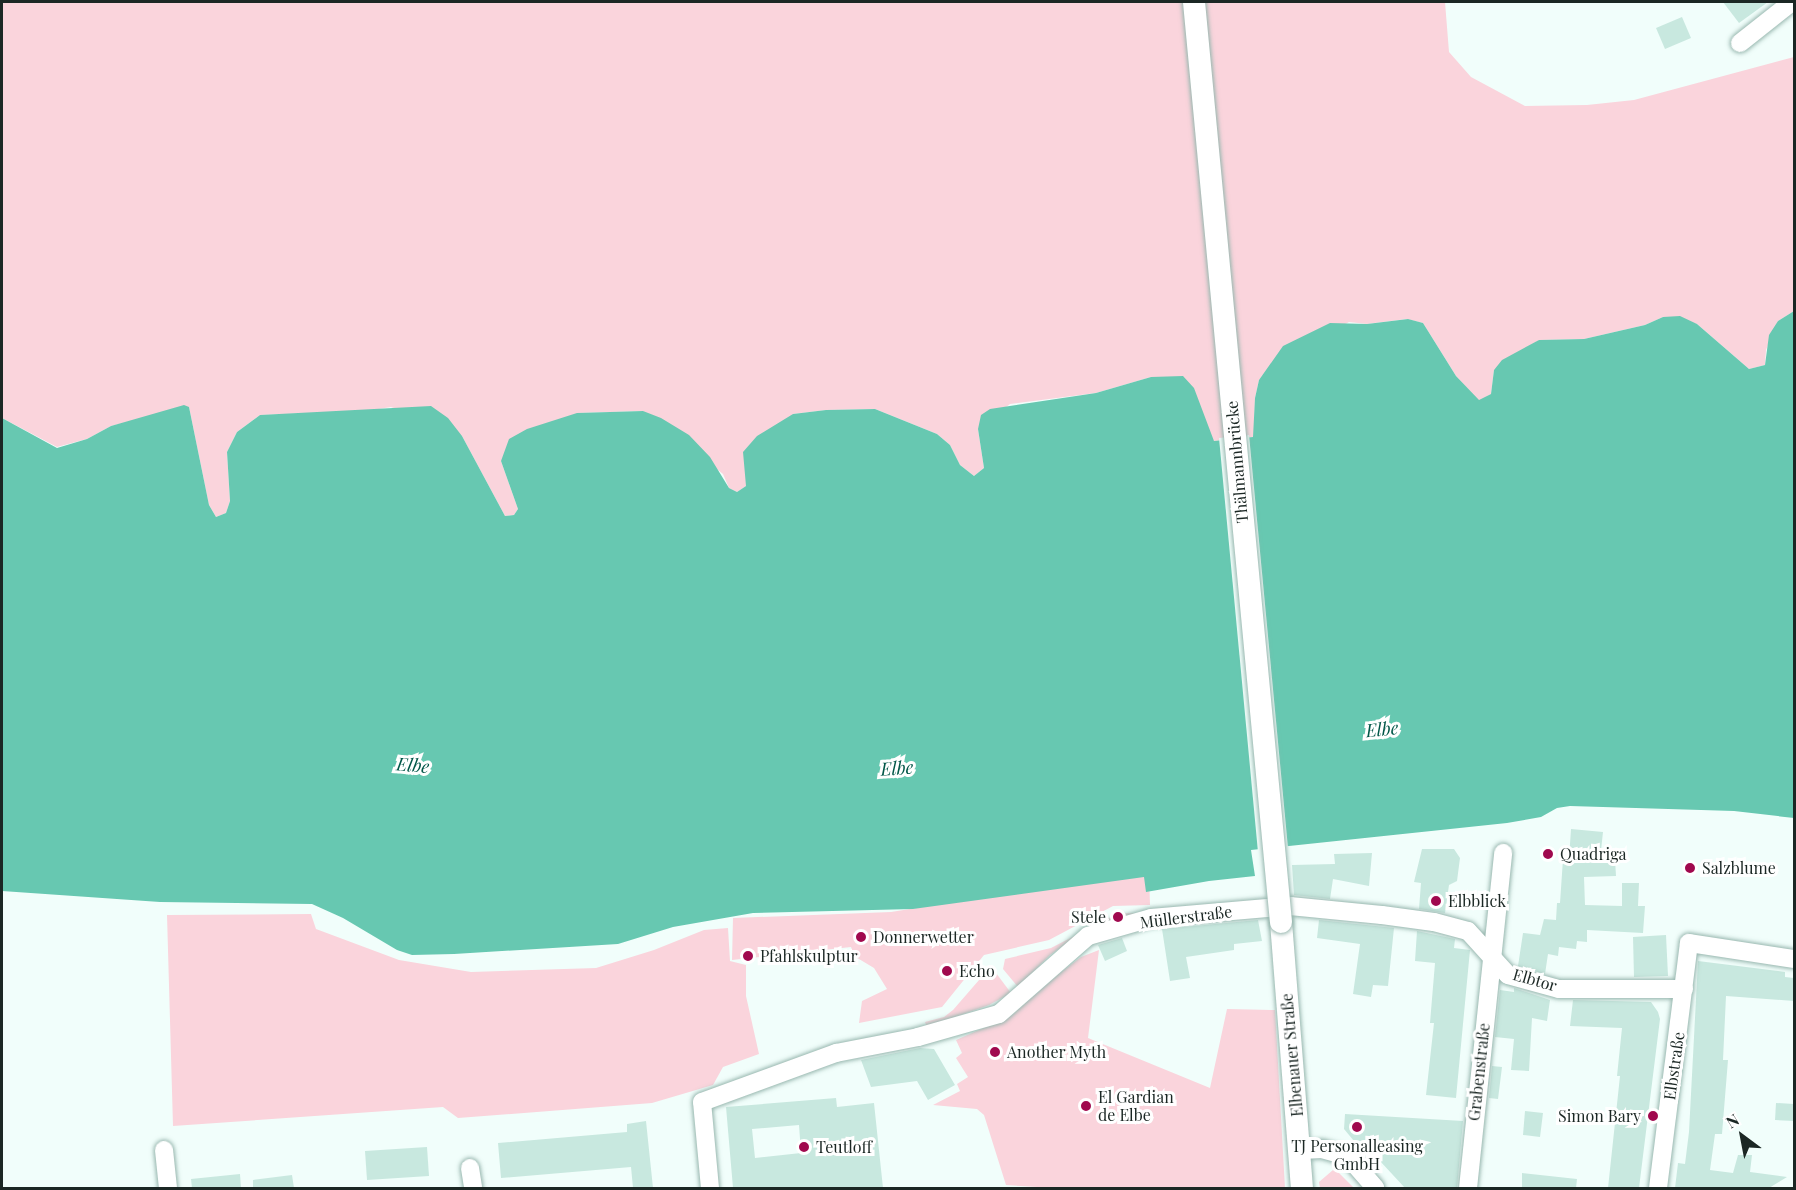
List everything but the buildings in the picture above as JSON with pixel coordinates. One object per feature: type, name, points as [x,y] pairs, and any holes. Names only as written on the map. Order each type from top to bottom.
[{"type":"street","name":"Thälmannbrücke","points":[[1194,2],[1281,922]]},
{"type":"street","points":[[1740,43],[1792,2]]},
{"type":"street","points":[[1491,956],[1503,853]]},
{"type":"street","name":"Müllerstraße","points":[[710,1188],[702,1102],[836,1053],[918,1037],[999,1014],[1088,936],[1151,918],[1290,906],[1434,922],[1468,932],[1491,956]]},
{"type":"street","name":"Elbenauer Straße","points":[[1281,922],[1301,1150],[1302,1188]]},
{"type":"street","name":"Elbstraße","points":[[1658,1188],[1689,943],[1794,959]]},
{"type":"street","name":"Elbtor","points":[[1491,956],[1508,975],[1558,989],[1684,990]]},
{"type":"street","name":"Grabenstraße","points":[[1468,1188],[1491,956]]},
{"type":"street","points":[[1301,1150],[1322,1149],[1351,1160],[1375,1188]]},
{"type":"street","points":[[164,1150],[168,1188]]},
{"type":"street","points":[[470,1168],[472,1188]]},
{"type":"shaded area","points":[[2,2],[1445,2],[1449,52],[1471,77],[1525,106],[1587,105],[1634,100],[1794,57],[1794,311],[1778,321],[1766,350],[1765,365],[1749,369],[1697,324],[1663,317],[1645,325],[1584,339],[1539,340],[1494,370],[1491,394],[1479,401],[1456,376],[1423,323],[1407,319],[1367,324],[1349,322],[1270,366],[1259,380],[1255,398],[1254,437],[1214,441],[1151,377],[1096,393],[1010,404],[978,429],[984,468],[974,476],[960,465],[950,445],[937,434],[875,409],[826,410],[793,414],[746,486],[737,492],[729,488],[723,474],[643,411],[578,413],[501,461],[518,509],[514,515],[505,516],[462,436],[391,407],[366,411],[260,415],[237,432],[227,452],[230,501],[226,513],[216,517],[209,505],[189,407],[111,426],[87,439],[57,447],[2,418]]},
{"type":"shaded area","points":[[1149,871],[1150,905],[1113,906],[1049,940],[984,955],[942,1007],[859,1023],[862,1001],[887,989],[874,968],[854,956],[851,947],[732,960],[733,918],[891,912]]},
{"type":"shaded area","points":[[311,914],[316,929],[399,960],[471,972],[596,968],[654,950],[704,930],[728,928],[730,961],[746,965],[746,996],[759,1054],[723,1067],[713,1085],[652,1103],[458,1118],[443,1107],[173,1126],[167,915]]},
{"type":"shaded area","points":[[1145,914],[1067,943],[1050,955],[1018,987],[1003,969],[1005,959],[1051,948],[1115,915]]},
{"type":"shaded area","points":[[1099,950],[1088,1038],[1210,1088],[1227,1009],[1275,1010],[1285,1188],[1054,1188],[1006,1185],[984,1115],[977,1109],[933,1105],[960,1091],[957,1084],[968,1077],[956,1058],[962,1053],[956,1040],[1011,1016],[1081,957]]},
{"type":"shaded area","points":[[993,969],[1011,993],[989,1005],[927,1027],[925,1022],[944,1017],[953,1010],[986,972]]},
{"type":"shaded area","points":[[1333,1170],[1354,1188],[1320,1188],[1319,1182]]},
{"type":"water","name":"Elbe","points":[[1794,311],[1794,818],[1734,811],[1570,806],[1557,808],[1541,817],[1507,823],[1251,850],[1255,876],[1146,892],[1144,877],[913,909],[753,913],[673,927],[618,944],[454,954],[412,955],[397,950],[343,918],[312,904],[160,902],[2,891],[2,418],[57,448],[87,439],[111,426],[184,405],[189,407],[209,505],[216,517],[226,513],[230,501],[227,452],[237,432],[260,415],[431,406],[448,418],[462,436],[505,516],[514,515],[518,509],[501,461],[509,439],[527,429],[577,413],[643,411],[661,418],[689,435],[710,457],[729,488],[737,492],[746,486],[743,452],[757,436],[793,414],[826,410],[875,409],[937,434],[950,445],[960,465],[974,476],[984,468],[978,429],[981,415],[990,409],[1096,393],[1151,377],[1183,376],[1194,388],[1214,441],[1253,437],[1255,398],[1259,380],[1283,346],[1330,323],[1367,324],[1408,319],[1423,323],[1456,376],[1479,400],[1491,394],[1494,370],[1502,360],[1539,340],[1584,339],[1645,325],[1663,317],[1680,316],[1697,324],[1749,369],[1765,365],[1769,335],[1778,321]]},
{"type":"pier","points":[[1249,435],[1288,848],[1258,852],[1219,438]]},
{"type":"place","name":"Quadriga","points":[[1548,854]]},
{"type":"place","name":"Salzblume","points":[[1690,868]]},
{"type":"place","name":"Elbblick","points":[[1436,901]]},
{"type":"place","name":"Stele","points":[[1118,917]]},
{"type":"place","name":"Donnerwetter","points":[[861,937]]},
{"type":"place","name":"Pfahlskulptur","points":[[748,956]]},
{"type":"place","name":"Echo","points":[[947,971]]},
{"type":"place","name":"Another Myth","points":[[995,1052]]},
{"type":"place","name":"El Gardian de Elbe","points":[[1086,1106]]},
{"type":"place","name":"Simon Bary","points":[[1653,1116]]},
{"type":"place","name":"TJ Personalleasing GmbH","points":[[1357,1127]]},
{"type":"place","name":"Teutloff","points":[[804,1147]]}]
